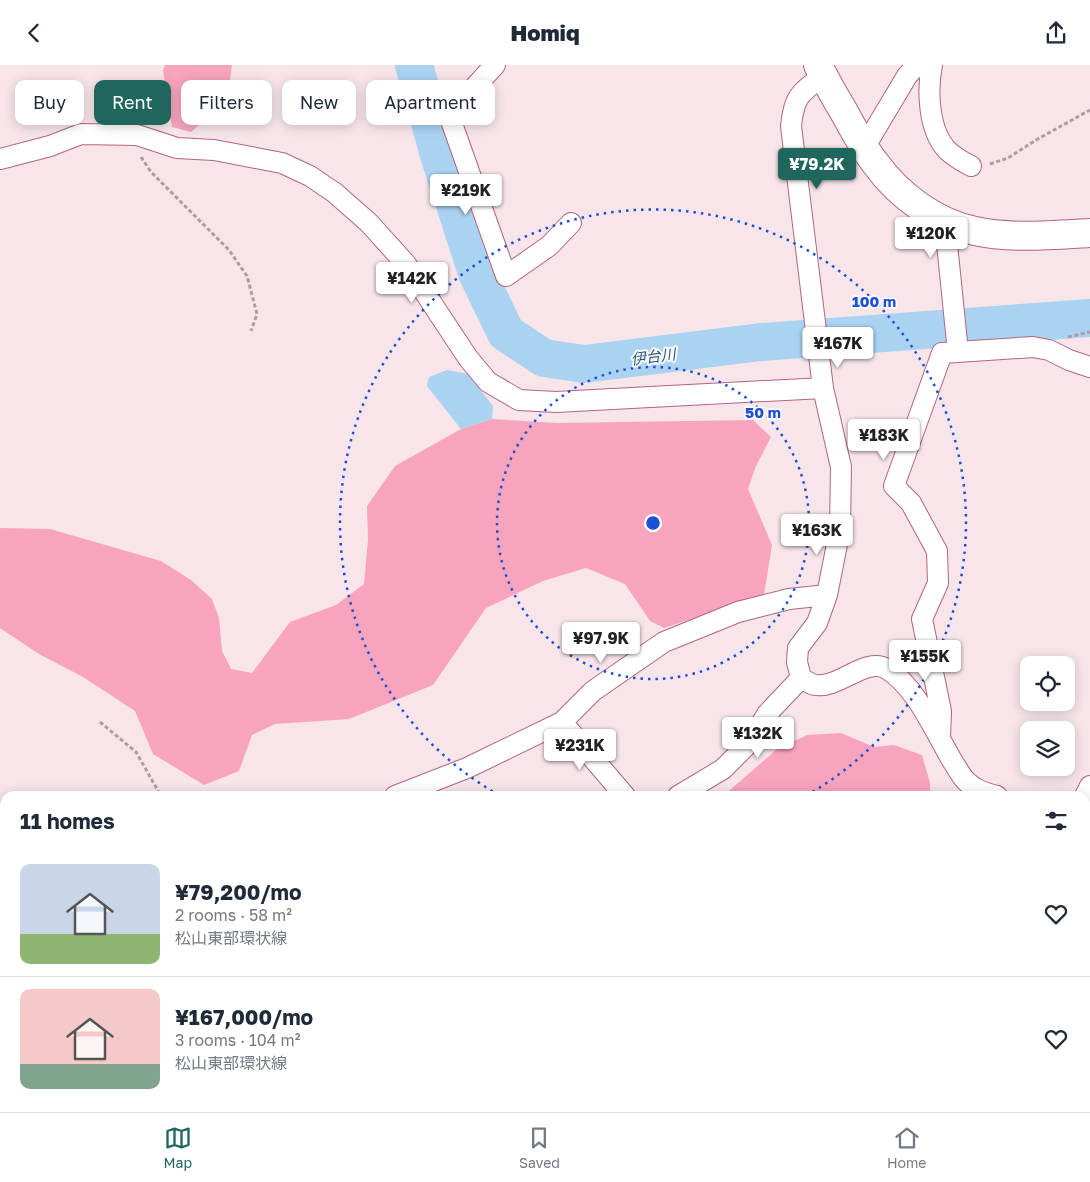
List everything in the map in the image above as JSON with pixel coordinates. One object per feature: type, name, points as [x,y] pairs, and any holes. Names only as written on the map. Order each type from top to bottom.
[{"type":"main road","points":[[821,70],[864,148],[877,166],[902,193],[931,214],[951,224],[976,232],[1009,235],[1090,233]]},
{"type":"street","points":[[495,65],[449,115],[506,276],[549,246],[571,223]]},
{"type":"street","points":[[864,148],[908,76],[917,65]]},
{"type":"street","points":[[932,65],[929,80],[929,98],[935,129],[946,149],[971,166]]},
{"type":"street","points":[[821,70],[793,106],[792,125],[823,388],[841,467],[840,529],[827,595],[817,623],[798,648],[797,662],[801,678],[813,685],[826,685],[842,680],[858,670],[886,667],[898,677],[922,706],[940,740],[965,780],[980,791]]},
{"type":"street","points":[[0,159],[50,146],[81,134],[136,135],[177,148],[214,150],[282,163],[310,176],[335,193],[369,223],[406,263],[468,358],[488,382],[519,400],[556,402],[645,399],[823,388]]},
{"type":"street","points":[[951,224],[947,245],[958,349]]},
{"type":"street","points":[[940,740],[941,711],[922,619],[938,583],[937,551],[911,503],[894,486],[942,353],[958,349],[1033,347],[1049,349],[1069,360],[1090,367]]},
{"type":"street","points":[[408,791],[467,768],[562,722],[593,691],[664,642],[738,612],[789,599],[827,595]]},
{"type":"street","points":[[687,791],[724,769],[751,741],[767,714],[801,678]]},
{"type":"street","points":[[562,722],[621,791]]},
{"type":"path","points":[[971,166],[986,165],[1008,159],[1036,140],[1090,110]]},
{"type":"path","points":[[125,135],[151,172],[229,250],[247,276],[257,314],[251,331]]},
{"type":"path","points":[[100,722],[136,752],[159,791]]},
{"type":"shaded area","points":[[165,65],[232,65],[230,80],[181,80],[181,125],[199,125],[191,132],[172,127],[171,80],[165,80],[163,70]]},
{"type":"shaded area","points":[[492,419],[557,423],[753,420],[771,437],[756,466],[748,489],[772,545],[764,595],[664,628],[650,621],[625,584],[586,568],[543,581],[486,608],[433,685],[349,719],[275,724],[252,735],[239,771],[204,785],[153,754],[135,711],[83,677],[39,654],[0,628],[0,528],[50,529],[161,561],[191,580],[212,599],[219,618],[222,651],[231,669],[252,673],[290,622],[336,605],[364,584],[368,540],[367,506],[395,466],[461,429]]},
{"type":"shaded area","points":[[841,733],[874,747],[894,745],[922,755],[930,783],[930,791],[729,791],[776,750],[807,735]]},
{"type":"water","points":[[447,370],[468,374],[493,406],[492,419],[461,429],[427,386],[429,377]]},
{"type":"waterway","name":"伊台川","points":[[414,65],[439,155],[477,273],[506,333],[544,358],[584,364],[761,342],[1090,318]]}]
